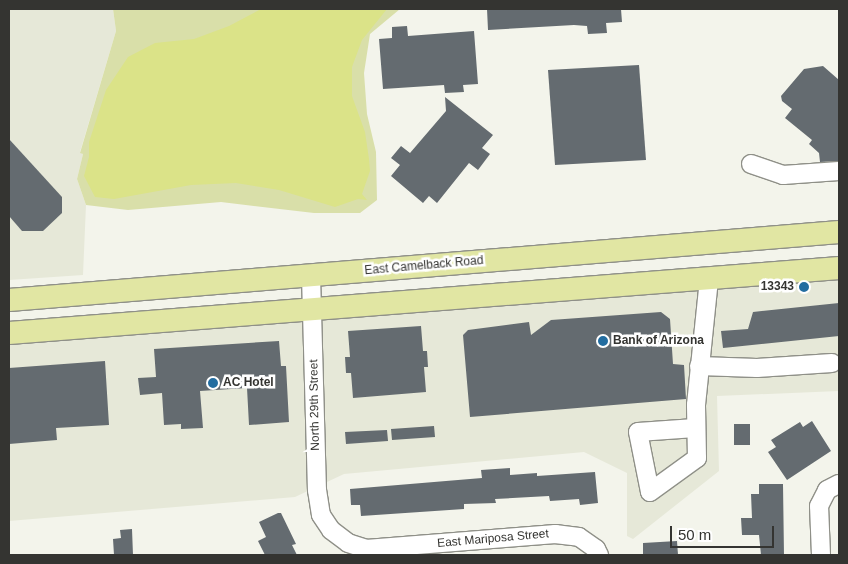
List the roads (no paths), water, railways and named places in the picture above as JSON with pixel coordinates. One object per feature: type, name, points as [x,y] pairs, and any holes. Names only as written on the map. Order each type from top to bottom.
[{"type":"main road","name":"East Camelback Road","points":[[9,300],[839,232]]},
{"type":"main road","points":[[716,279],[718,242]]},
{"type":"main road","points":[[9,333],[839,268]]},
{"type":"street","points":[[751,164],[783,175],[839,171]]},
{"type":"street","name":"North 29th Street","points":[[311,276],[317,490],[320,514],[331,530]]},
{"type":"street","points":[[695,428],[699,366],[716,279]]},
{"type":"street","points":[[699,366],[757,368],[832,363]]},
{"type":"street","points":[[821,555],[818,520],[819,506],[833,487]]},
{"type":"street","name":"East Mariposa Street","points":[[331,530],[348,543],[366,549],[555,534],[579,537],[598,552]]},
{"type":"place","name":"13343","points":[[804,287]]},
{"type":"place","name":"Bank of Arizona","points":[[603,341]]},
{"type":"place","name":"AC Hotel","points":[[213,383]]}]
